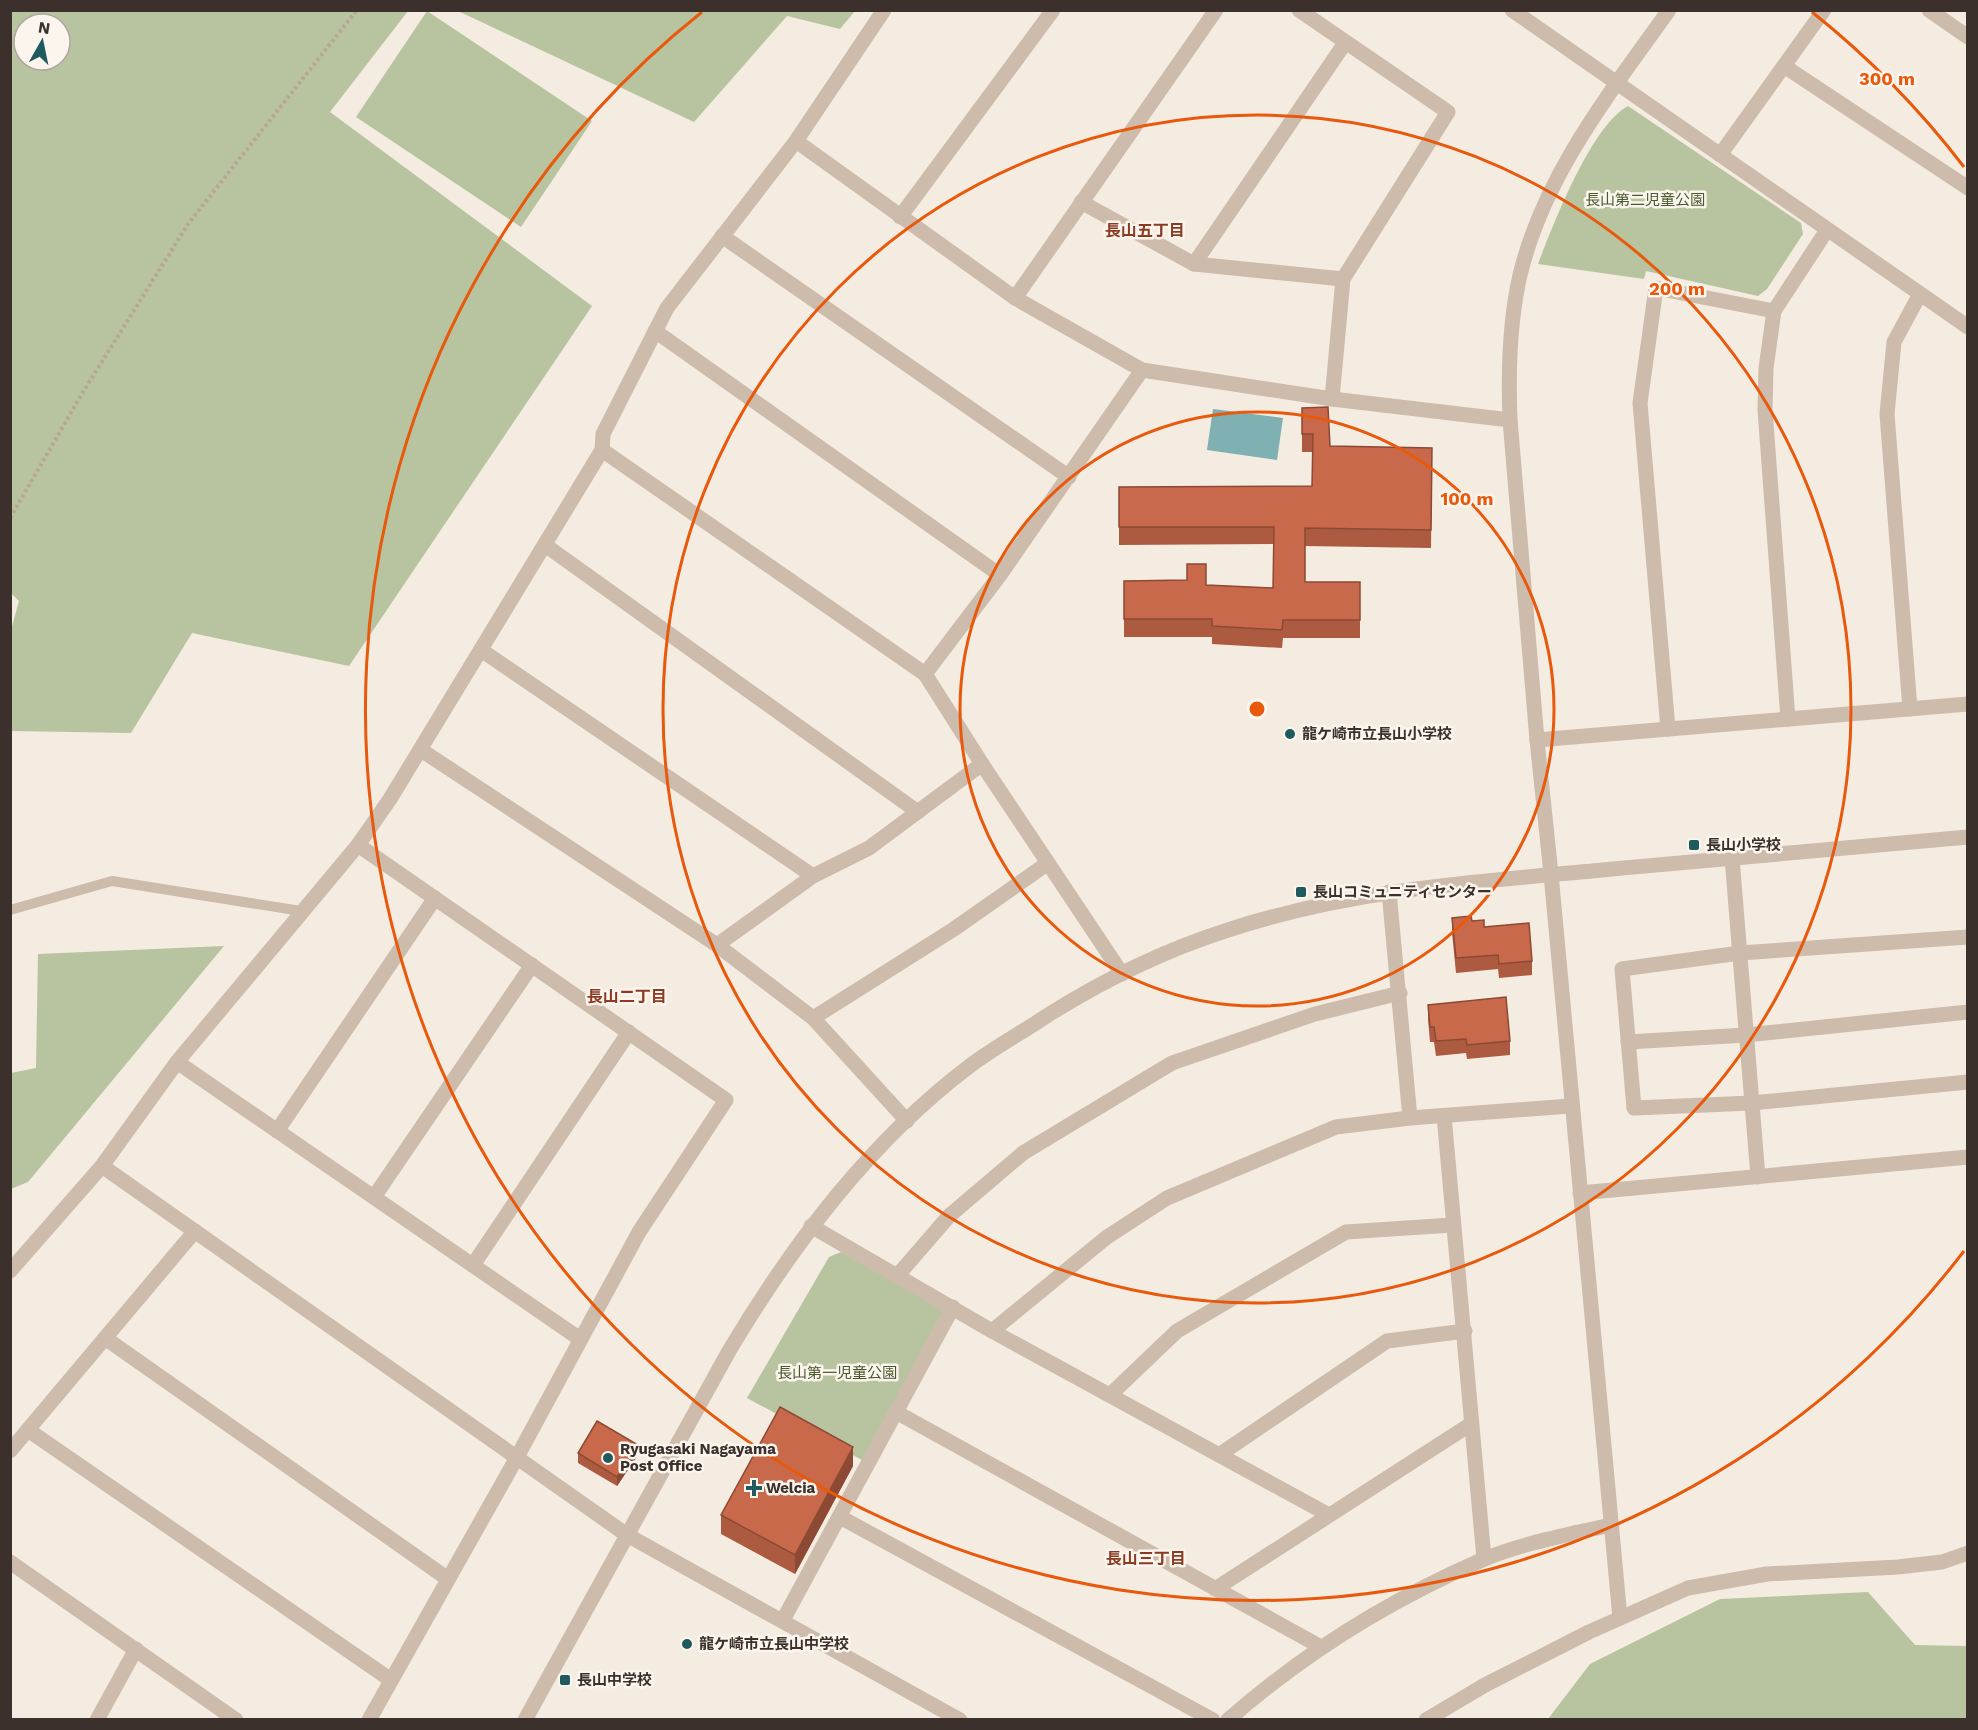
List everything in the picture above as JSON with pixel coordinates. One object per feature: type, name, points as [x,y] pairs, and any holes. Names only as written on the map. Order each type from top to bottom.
[{"type":"street","points":[[10,1271],[102,1166],[177,1062],[301,910],[358,845],[421,750],[602,450],[603,434],[667,308],[796,141],[884,10]]},
{"type":"street","points":[[900,216],[1053,10]]},
{"type":"street","points":[[1015,298],[1216,10]]},
{"type":"street","points":[[1299,10],[1448,112],[1343,279],[1332,399]]},
{"type":"street","points":[[1512,10],[1968,327]]},
{"type":"street","points":[[1620,1618],[1537,740],[1510,420],[1510,342],[1520,274],[1529,245],[1554,184],[1573,148],[1669,10]]},
{"type":"street","points":[[1720,155],[1824,10]]},
{"type":"street","points":[[1929,10],[1968,37]]},
{"type":"street","points":[[1194,264],[1345,43]]},
{"type":"street","points":[[1785,66],[1968,188]]},
{"type":"street","points":[[796,141],[1015,298],[1142,370],[1332,399],[1510,420]]},
{"type":"street","points":[[1081,202],[1194,264],[1343,279]]},
{"type":"street","points":[[1788,719],[1765,410],[1766,368],[1774,311],[1827,230]]},
{"type":"street","points":[[723,237],[1069,477]]},
{"type":"street","points":[[1668,729],[1640,403],[1656,288],[1774,311]]},
{"type":"street","points":[[1910,709],[1887,414],[1894,342],[1920,294]]},
{"type":"street","points":[[655,331],[999,575]]},
{"type":"street","points":[[925,674],[1069,477],[1142,370]]},
{"type":"street","points":[[602,450],[925,674],[1122,974]]},
{"type":"street","points":[[545,545],[918,812]]},
{"type":"street","points":[[481,650],[813,876]]},
{"type":"street","points":[[1537,740],[1968,704]]},
{"type":"street","points":[[421,750],[717,945],[813,1018],[907,1121]]},
{"type":"street","points":[[717,945],[813,876],[869,848],[982,764]]},
{"type":"street","points":[[525,1719],[729,1351],[758,1302],[811,1226],[851,1178],[907,1121],[970,1066],[1066,1004],[1169,951],[1226,930],[1287,912],[1389,892],[1551,874],[1968,837]]},
{"type":"street","points":[[358,845],[726,1100],[639,1232],[516,1459],[369,1719]]},
{"type":"street","points":[[1732,858],[1758,1177]]},
{"type":"street","points":[[813,1018],[954,928],[1048,863]]},
{"type":"street","points":[[1389,892],[1410,1118]]},
{"type":"street","points":[[277,1131],[435,898]]},
{"type":"street","points":[[1968,937],[1740,953],[1622,969],[1634,1108],[1752,1103],[1968,1082]]},
{"type":"street","points":[[374,1197],[532,965]]},
{"type":"street","points":[[898,1275],[949,1216],[1023,1153],[1172,1063],[1315,1014],[1400,993]]},
{"type":"street","points":[[1628,1042],[1746,1035],[1968,1012]]},
{"type":"street","points":[[473,1265],[629,1032]]},
{"type":"street","points":[[177,1062],[580,1339]]},
{"type":"street","points":[[992,1331],[1107,1237],[1167,1198],[1336,1127],[1410,1118],[1570,1106]]},
{"type":"street","points":[[1444,1116],[1452,1225],[1465,1331],[1484,1559]]},
{"type":"street","points":[[1580,1193],[1968,1157]]},
{"type":"street","points":[[102,1166],[627,1535],[960,1719]]},
{"type":"street","points":[[1110,1395],[1177,1331],[1346,1232],[1452,1225]]},
{"type":"street","points":[[811,1226],[953,1306],[992,1331],[1329,1515]]},
{"type":"street","points":[[10,1451],[195,1231]]},
{"type":"street","points":[[783,1620],[953,1306]]},
{"type":"street","points":[[1219,1455],[1387,1341],[1465,1331]]},
{"type":"street","points":[[105,1338],[448,1579]]},
{"type":"street","points":[[896,1412],[1321,1647]]},
{"type":"street","points":[[1215,1589],[1471,1424]]},
{"type":"street","points":[[28,1430],[391,1680]]},
{"type":"street","points":[[840,1517],[1213,1719]]},
{"type":"street","points":[[1228,1719],[1321,1647],[1374,1614],[1484,1559],[1610,1525]]},
{"type":"street","points":[[1426,1719],[1485,1685],[1620,1618],[1688,1588],[1721,1580],[1767,1574],[1898,1567],[1942,1562],[1968,1553]]},
{"type":"street","points":[[10,1562],[233,1718]]},
{"type":"street","points":[[97,1719],[135,1649]]},
{"type":"lane","points":[[10,910],[112,880],[301,910]]},
{"type":"path","points":[[10,518],[82,392],[188,224],[357,10]]},
{"type":"green space","points":[[11,10],[408,11],[330,112],[592,306],[349,666],[192,633],[131,733],[11,731],[11,630],[19,601],[10,592]]},
{"type":"green space","points":[[427,11],[592,121],[521,227],[356,117]]},
{"type":"green space","points":[[458,11],[855,11],[840,29],[787,16],[694,122]]},
{"type":"green space","name":"長山第二児童公園","points":[[1628,106],[1801,223],[1803,234],[1767,289],[1758,296],[1646,271],[1644,279],[1538,264],[1564,201],[1587,154],[1614,117]]},
{"type":"green space","points":[[224,946],[28,1182],[11,1189],[11,1073],[36,1068],[38,954]]},
{"type":"green space","name":"長山第一児童公園","points":[[841,1252],[946,1309],[862,1460],[747,1398],[829,1257]]},
{"type":"green space","points":[[1868,1592],[1915,1645],[1967,1646],[1967,1719],[1548,1719],[1590,1664],[1720,1599]]},
{"type":"water","points":[[1213,409],[1283,418],[1277,460],[1207,450]]},
{"type":"building","points":[[1328,407],[1330,446],[1432,448],[1431,530],[1305,528],[1305,582],[1360,582],[1360,620],[1283,620],[1282,630],[1212,626],[1212,619],[1124,619],[1124,581],[1187,580],[1187,564],[1206,564],[1206,585],[1273,588],[1274,527],[1119,527],[1119,487],[1312,486],[1313,434],[1302,434],[1302,408]]},
{"type":"building","points":[[1471,916],[1472,921],[1484,920],[1484,927],[1529,923],[1532,961],[1499,964],[1498,955],[1456,958],[1452,918]]},
{"type":"building","points":[[1506,997],[1510,1041],[1467,1045],[1466,1039],[1436,1041],[1434,1027],[1430,1027],[1428,1005]]},
{"type":"building","points":[[780,1407],[853,1447],[795,1555],[721,1515]]},
{"type":"building","points":[[597,1421],[638,1445],[617,1477],[578,1453]]},
{"type":"place","name":"龍ケ崎市立長山小学校","points":[[1290,734]]},
{"type":"place","name":"長山小学校","points":[[1694,845]]},
{"type":"place","name":"長山コミュニティセンター","points":[[1301,892]]},
{"type":"place","name":"Ryugasaki Nagayama Post Office","points":[[608,1458]]},
{"type":"place","name":"Welcia","points":[[754,1488]]},
{"type":"place","name":"龍ケ崎市立長山中学校","points":[[687,1644]]},
{"type":"place","name":"長山中学校","points":[[565,1680]]},
{"type":"district","name":"長山五丁目","points":[[1145,230]]},
{"type":"district","name":"長山二丁目","points":[[627,996]]},
{"type":"district","name":"長山三丁目","points":[[1146,1558]]}]
